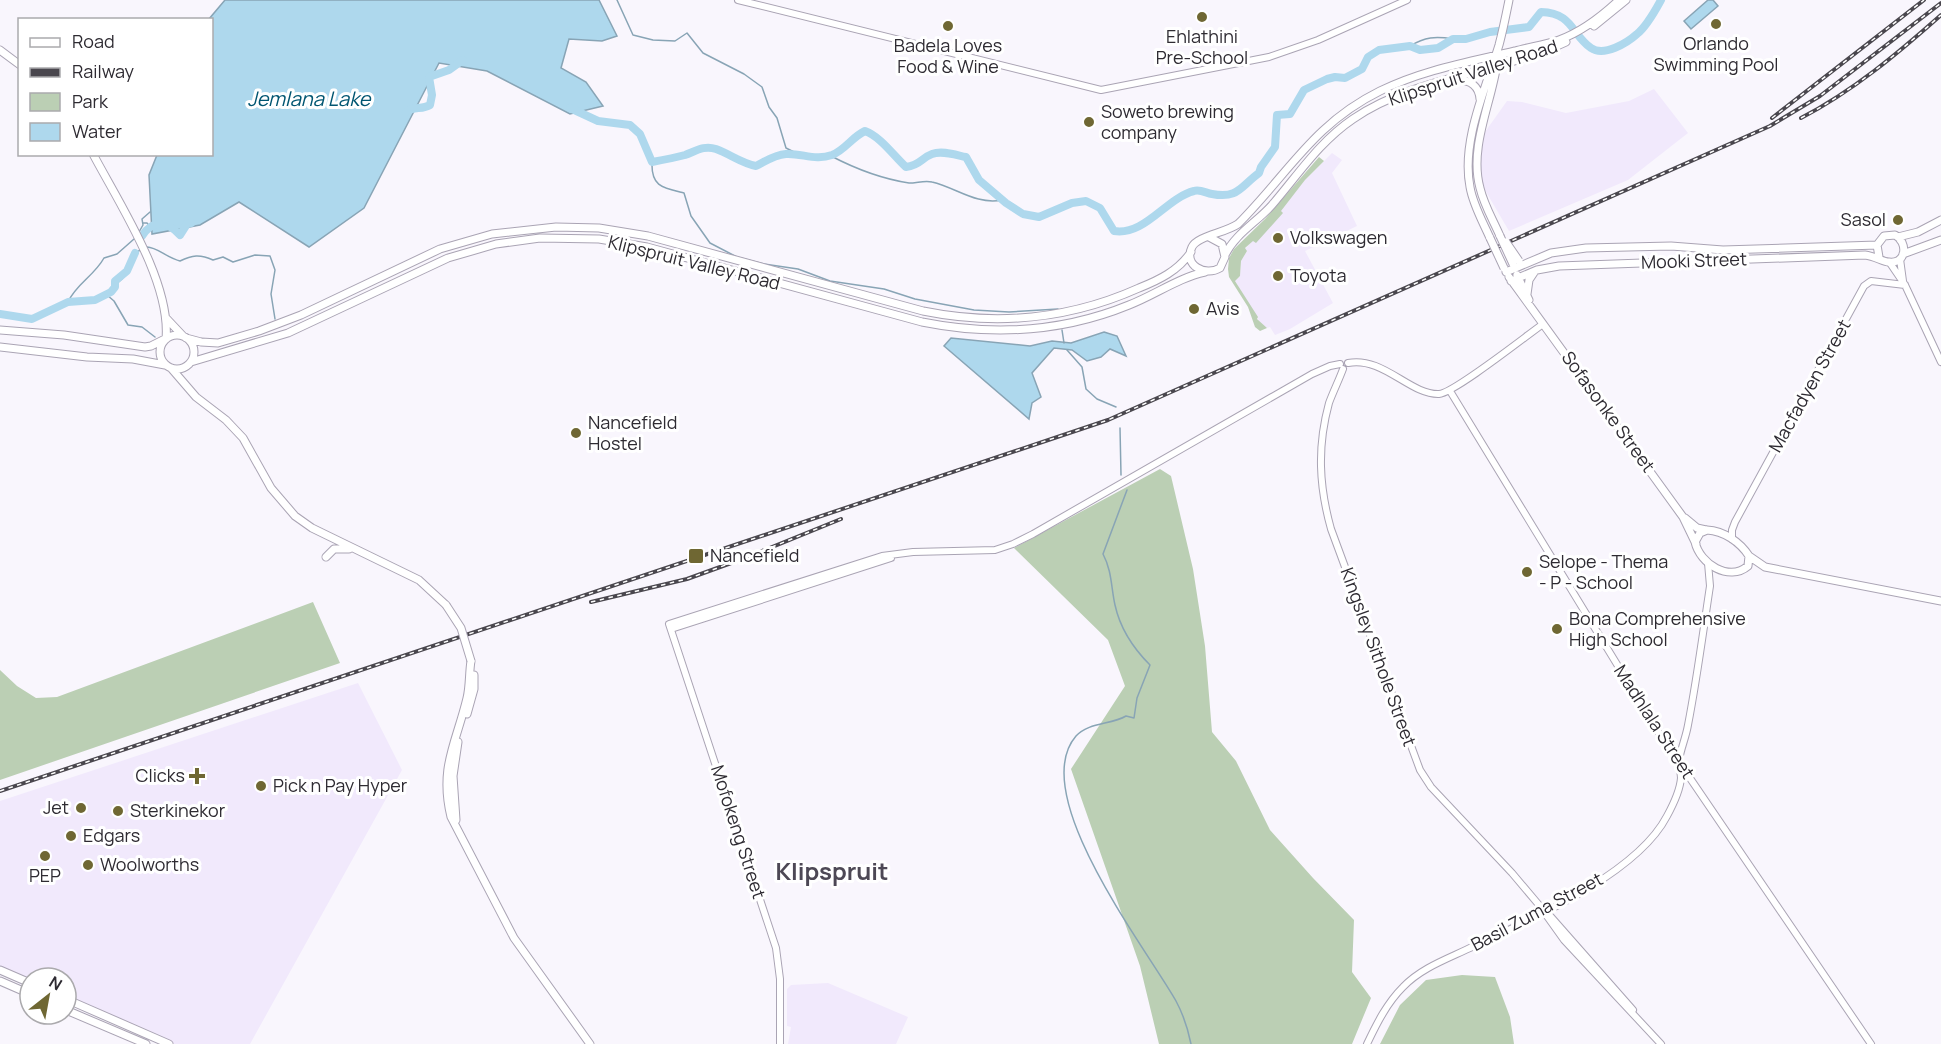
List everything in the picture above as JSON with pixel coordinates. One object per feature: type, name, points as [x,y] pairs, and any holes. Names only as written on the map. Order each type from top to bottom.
[{"type":"main road","name":"Sofasonke Street","points":[[1509,0],[1494,67],[1469,149],[1468,177],[1473,199],[1505,270],[1515,279],[1532,308]]},
{"type":"main road","name":"Klipspruit Valley Road","points":[[1595,22],[1619,0]]},
{"type":"main road","name":"Klipspruit Valley Road","points":[[1226,255],[1235,240],[1272,204],[1316,149],[1353,119],[1381,103],[1550,49],[1626,0]]},
{"type":"main road","name":"Klipspruit Valley Road","points":[[1209,237],[1226,231],[1239,222],[1311,140],[1345,111],[1372,95],[1433,70],[1568,38]]},
{"type":"main road","points":[[1482,58],[1500,43],[1515,50]]},
{"type":"main road","points":[[1494,81],[1507,68],[1550,49]]},
{"type":"main road","points":[[0,50],[18,64]]},
{"type":"main road","name":"Sofasonke Street","points":[[1494,67],[1494,81],[1478,147],[1477,166],[1482,195],[1501,237],[1517,264],[1515,279],[1543,324],[1683,517],[1699,553],[1708,563],[1723,571],[1736,572],[1765,567],[1941,601]]},
{"type":"main road","points":[[1439,83],[1456,80],[1469,81],[1479,91],[1480,108]]},
{"type":"main road","points":[[94,156],[151,264],[167,319],[166,339],[160,356],[196,398],[226,420],[243,438],[271,488],[285,507],[312,528],[419,580],[446,605],[461,628],[472,671],[471,701],[453,761],[454,808],[460,834],[514,938],[590,1044]]},
{"type":"main road","points":[[1941,220],[1918,232],[1898,237],[1886,235],[1878,242],[1875,257],[1890,262],[1941,240]]},
{"type":"main road","name":"Klipspruit Valley Road","points":[[184,337],[201,342],[218,343],[259,331],[301,315],[440,249],[492,234],[538,227],[599,228],[648,236],[923,311],[955,317],[993,319],[1062,313],[1122,296],[1176,269],[1191,252]]},
{"type":"main road","points":[[1209,237],[1221,243],[1226,255],[1220,268],[1205,272],[1194,264],[1191,252],[1198,240],[1209,237]]},
{"type":"main road","points":[[1898,237],[1904,243],[1902,257]]},
{"type":"main road","name":"Klipspruit Valley Road","points":[[190,364],[288,333],[448,258],[496,244],[540,238],[598,239],[638,245],[922,322],[951,328],[992,331],[1044,328],[1093,318],[1130,305],[1187,276],[1205,272]]},
{"type":"main road","name":"Mooki Street","points":[[1505,270],[1517,264],[1561,251],[1586,248],[1671,246],[1724,250],[1878,242]]},
{"type":"main road","name":"Mooki Street","points":[[1515,279],[1537,270],[1575,265],[1875,257]]},
{"type":"main road","points":[[1527,296],[1529,280],[1537,270]]},
{"type":"main road","points":[[167,319],[194,349],[186,386]]},
{"type":"main road","points":[[0,330],[64,335],[145,347],[176,335],[184,337]]},
{"type":"main road","points":[[0,347],[87,357],[133,359],[180,369],[190,364]]},
{"type":"main road","name":"Sofasonke Street","points":[[1683,517],[1695,526],[1718,532],[1732,539],[1749,556],[1765,567]]},
{"type":"main road","points":[[1696,544],[1700,533],[1707,530]]},
{"type":"main road","points":[[326,557],[331,549],[335,548],[357,550]]},
{"type":"main road","points":[[1744,570],[1750,564],[1749,556]]},
{"type":"main road","points":[[0,970],[18,978]]},
{"type":"main road","points":[[0,981],[18,989]]},
{"type":"main road","points":[[78,1004],[169,1044]]},
{"type":"main road","points":[[78,1015],[146,1044]]},
{"type":"street","points":[[738,0],[1101,90],[1269,57],[1318,40],[1407,0]]},
{"type":"street","points":[[1875,257],[1888,266],[1902,282]]},
{"type":"street","points":[[1902,257],[1902,282]]},
{"type":"street","points":[[1890,262],[1941,362]]},
{"type":"street","name":"Macfadyen Street","points":[[1732,539],[1735,522],[1864,286],[1871,281],[1902,282]]},
{"type":"street","points":[[1344,365],[1358,362],[1371,364],[1431,393],[1443,393],[1450,391],[1543,324]]},
{"type":"street","name":"Mofokeng Street","points":[[780,1044],[780,979],[776,948],[670,627],[882,556],[913,552],[995,550],[1013,544],[1312,374],[1330,366],[1344,365]]},
{"type":"street","name":"Kingsley Sithole Street","points":[[1344,365],[1330,402],[1323,435],[1322,496],[1331,529],[1373,639],[1386,681],[1426,780],[1539,905],[1596,976],[1659,1042]]},
{"type":"street","name":"Madhlala Street","points":[[1450,391],[1662,738],[1676,753],[1679,762],[1871,1044]]},
{"type":"street","points":[[1718,532],[1726,530],[1735,522]]},
{"type":"street","points":[[1679,762],[1688,727],[1710,586],[1708,563]]},
{"type":"street","points":[[1710,586],[1715,577],[1723,571]]},
{"type":"street","name":"Basil Zuma Street","points":[[1367,1044],[1391,1000],[1413,978],[1435,964],[1545,912],[1620,868],[1652,840],[1667,816],[1676,795],[1681,777],[1679,762]]},
{"type":"shaded area","points":[[1654,89],[1688,133],[1628,180],[1509,231],[1482,185],[1480,154],[1485,132],[1507,101],[1522,102],[1566,113],[1629,101]]},
{"type":"shaded area","points":[[1332,153],[1342,160],[1332,173],[1357,226],[1305,251],[1333,303],[1290,329],[1275,335],[1270,327],[1267,328],[1261,324],[1235,281],[1240,276],[1241,261],[1247,251],[1245,249],[1253,240],[1255,242],[1305,180]]},
{"type":"shaded area","points":[[358,683],[402,770],[250,1044],[174,1044],[78,1003],[78,966],[18,966],[18,977],[0,970],[0,801]]},
{"type":"shaded area","points":[[828,983],[908,1017],[896,1044],[788,1044],[791,1027],[787,1026],[787,989],[791,985]]},
{"type":"green space","points":[[1319,157],[1324,161],[1305,180],[1281,211],[1283,213],[1256,243],[1253,241],[1245,248],[1247,251],[1241,261],[1240,276],[1235,281],[1258,317],[1257,319],[1267,328],[1260,331],[1255,327],[1248,307],[1229,277],[1229,258],[1234,249],[1265,219]]},
{"type":"green space","points":[[1160,469],[1171,476],[1193,569],[1205,646],[1212,732],[1236,761],[1270,830],[1354,920],[1352,972],[1371,998],[1352,1044],[1159,1044],[1140,966],[1071,769],[1125,686],[1108,640],[1014,548]]},
{"type":"green space","points":[[313,602],[340,663],[0,780],[0,670],[17,686],[36,698],[57,697]]},
{"type":"green space","points":[[1462,975],[1495,977],[1510,1017],[1514,1044],[1380,1044],[1400,1005],[1426,980]]},
{"type":"water","name":"Jemlana Lake","points":[[225,0],[599,0],[617,36],[602,41],[569,39],[561,68],[586,82],[603,106],[570,114],[487,71],[439,63],[364,208],[309,247],[239,202],[200,225],[152,234],[149,175],[157,156],[213,156],[213,18],[210,18]]},
{"type":"water","points":[[1708,0],[1713,0],[1718,6],[1691,29],[1684,21]]},
{"type":"water","points":[[1104,332],[1117,336],[1126,356],[1110,349],[1101,357],[1087,361],[1072,350],[1054,348],[1032,373],[1041,397],[1032,403],[1029,419],[944,346],[951,338],[1030,346],[1052,341],[1071,343]]},
{"type":"waterway","points":[[617,0],[633,35],[653,40],[675,41],[687,33],[703,53],[744,74],[762,87],[769,107],[777,118],[786,148],[798,154]]},
{"type":"waterway","points":[[570,108],[598,121],[630,125],[640,134],[652,162],[708,148],[716,149],[756,166],[786,154],[826,157],[837,153],[865,131],[882,142],[906,167],[915,165],[928,156],[940,152],[966,157],[979,180],[1023,214],[1039,217],[1072,203],[1086,201],[1100,208],[1114,231],[1125,231],[1136,228],[1174,201],[1194,191],[1221,195],[1238,191],[1259,173],[1275,147],[1277,115],[1290,114],[1304,90],[1327,79],[1345,78],[1362,69],[1368,57],[1379,50],[1410,46],[1420,50],[1438,48],[1453,39],[1466,39],[1490,32],[1529,27],[1541,12],[1552,13],[1566,20],[1591,48],[1609,50],[1641,31],[1661,0]]},
{"type":"waterway","points":[[1410,46],[1430,38],[1453,39]]},
{"type":"waterway","points":[[406,112],[430,105],[432,95],[429,77],[449,70],[463,60]]},
{"type":"waterway","points":[[831,156],[889,179],[909,183],[929,181],[975,198],[1002,200]]},
{"type":"waterway","points":[[652,162],[654,177],[660,185],[684,193],[691,216],[710,243],[737,257],[798,269],[830,281],[884,289],[915,299],[974,310],[1009,312],[1058,309]]},
{"type":"waterway","points":[[139,232],[143,225],[142,219],[150,212]]},
{"type":"waterway","points":[[143,223],[147,223],[151,228]]},
{"type":"waterway","points":[[142,236],[156,224],[171,227],[180,235],[187,224],[191,223]]},
{"type":"waterway","points":[[68,302],[104,258],[117,254],[134,239]]},
{"type":"waterway","points":[[147,247],[180,261],[196,256],[213,260],[223,257],[233,262],[255,255],[270,256],[275,270],[271,294],[275,319]]},
{"type":"waterway","points":[[135,253],[142,249]]},
{"type":"waterway","points":[[0,314],[32,319],[68,302],[95,300],[111,292],[115,287],[115,281],[127,271],[135,253]]},
{"type":"waterway","points":[[115,285],[127,271]]},
{"type":"waterway","points":[[107,295],[114,301],[128,325],[142,327],[155,337]]},
{"type":"waterway","points":[[1062,330],[1064,343]]},
{"type":"waterway","points":[[1067,350],[1082,367],[1086,389],[1097,399],[1116,407]]},
{"type":"waterway","points":[[1120,428],[1121,475]]},
{"type":"waterway","points":[[1127,490],[1103,554],[1120,622],[1133,645],[1150,665],[1137,698],[1134,718],[1126,716],[1087,728],[1076,736],[1065,762],[1066,794],[1078,831],[1096,870],[1176,1001],[1191,1044]]},
{"type":"railway","points":[[1772,118],[1924,0]]},
{"type":"railway","points":[[0,791],[1108,420],[1770,126],[1820,96],[1941,3]]},
{"type":"railway","points":[[1801,118],[1839,96],[1874,71],[1941,15]]},
{"type":"railway","points":[[591,602],[687,579],[841,519]]},
{"type":"place","name":"Ehlathini Pre-School","points":[[1202,17]]},
{"type":"place","name":"Orlando Swimming Pool","points":[[1716,24]]},
{"type":"place","name":"Badela Loves Food & Wine","points":[[948,26]]},
{"type":"place","name":"Soweto brewing company","points":[[1089,122]]},
{"type":"place","name":"Sasol","points":[[1898,220]]},
{"type":"place","name":"Volkswagen","points":[[1278,238]]},
{"type":"place","name":"Toyota","points":[[1278,276]]},
{"type":"place","name":"Avis","points":[[1194,309]]},
{"type":"place","name":"Nancefield Hostel","points":[[576,433]]},
{"type":"place","name":"Nancefield","points":[[696,556]]},
{"type":"place","name":"Selope - Thema - P - School","points":[[1527,572]]},
{"type":"place","name":"Bona Comprehensive High School","points":[[1557,629]]},
{"type":"place","name":"Clicks","points":[[197,776]]},
{"type":"place","name":"Pick n Pay Hyper","points":[[261,786]]},
{"type":"place","name":"Jet","points":[[81,808]]},
{"type":"place","name":"Sterkinekor","points":[[118,811]]},
{"type":"place","name":"Edgars","points":[[71,836]]},
{"type":"place","name":"PEP","points":[[45,856]]},
{"type":"place","name":"Woolworths","points":[[88,865]]},
{"type":"district","name":"Klipspruit","points":[[832,872]]}]
